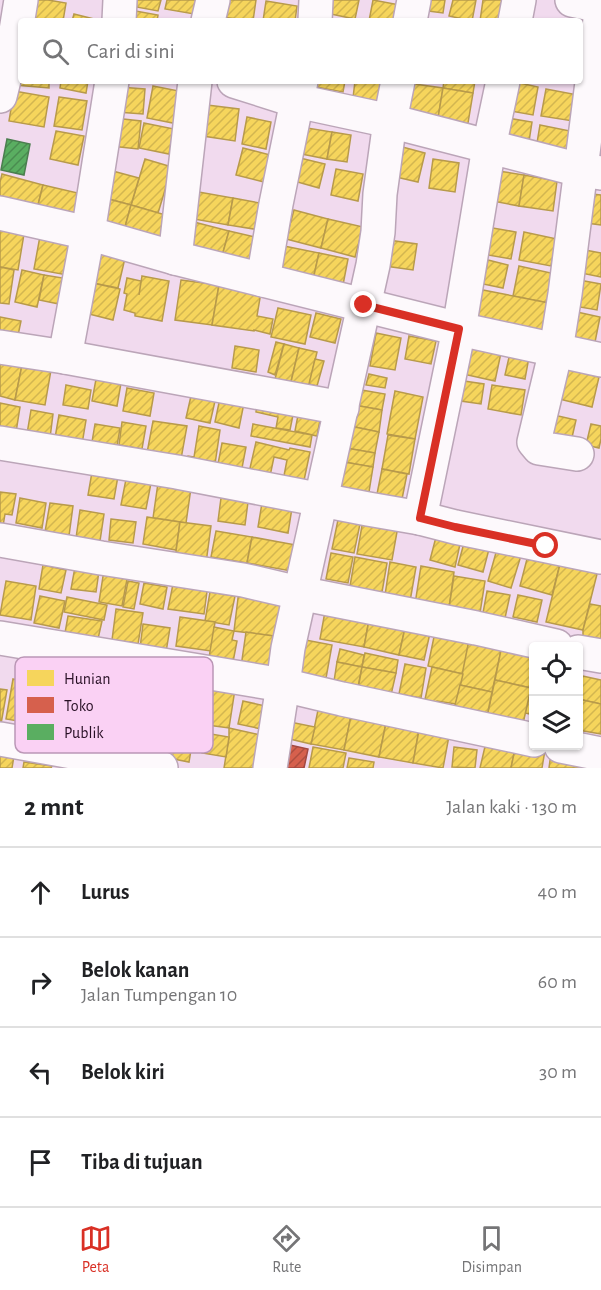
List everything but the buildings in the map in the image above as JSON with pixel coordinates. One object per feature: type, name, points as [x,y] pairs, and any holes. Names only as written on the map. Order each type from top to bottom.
[{"type":"street","points":[[119,18],[120,0]]},
{"type":"street","points":[[209,18],[213,0]]},
{"type":"street","points":[[315,18],[316,0]]},
{"type":"street","points":[[411,18],[414,0]]},
{"type":"street","points":[[516,18],[519,0]]},
{"type":"street","points":[[572,0],[601,6]]},
{"type":"street","points":[[578,454],[539,448],[534,442],[556,350],[565,294],[591,172],[591,100],[601,12]]},
{"type":"street","points":[[0,96],[18,28]]},
{"type":"street","points":[[65,357],[112,84]]},
{"type":"street","points":[[175,258],[195,84]]},
{"type":"street","points":[[254,84],[299,91],[390,122],[591,172]]},
{"type":"street","points":[[270,768],[288,648],[374,265],[380,194],[397,84]]},
{"type":"street","points":[[420,518],[459,329],[501,84]]},
{"type":"street","points":[[263,280],[299,91]]},
{"type":"street","points":[[0,213],[87,233],[175,258],[459,329],[601,360]]},
{"type":"street","points":[[0,347],[342,408]]},
{"type":"street","points":[[0,443],[166,470],[420,518],[601,556]]},
{"type":"street","points":[[0,540],[243,580],[538,642]]},
{"type":"street","points":[[0,638],[112,657]]},
{"type":"street","points":[[583,653],[601,656]]},
{"type":"street","points":[[213,674],[283,686],[529,739]]},
{"type":"street","points":[[0,739],[15,742]]},
{"type":"street","points":[[581,750],[601,754]]},
{"type":"street","points":[[78,753],[161,768]]},
{"type":"route","points":[[364,305],[459,329],[420,518],[546,546]]}]
